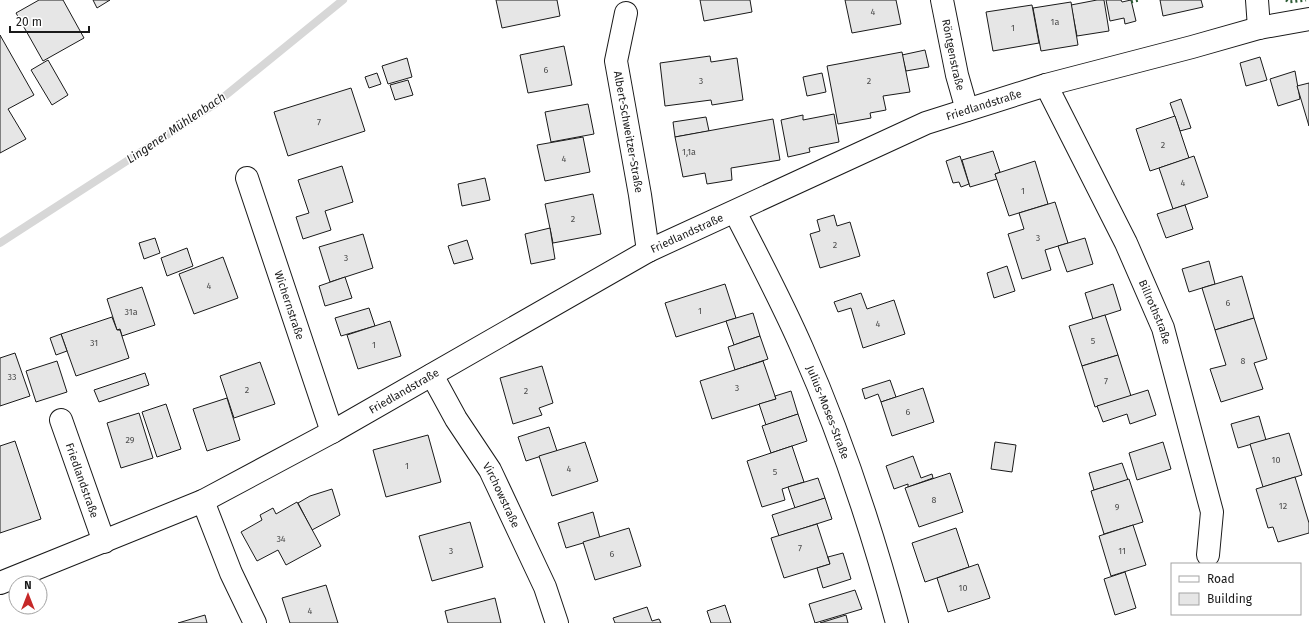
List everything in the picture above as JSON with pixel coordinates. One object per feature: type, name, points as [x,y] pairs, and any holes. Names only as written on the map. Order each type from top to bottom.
[{"type":"street","name":"Röntgenstraße","points":[[942,0],[957,75],[967,110]]},
{"type":"street","points":[[1257,0],[1259,28]]},
{"type":"street","name":"Albert-Schweitzer-Straße","points":[[626,13],[616,61],[640,195],[648,251]]},
{"type":"street","name":"Friedlandstraße","points":[[0,583],[203,501],[332,432],[648,251],[926,123],[1046,85],[1192,48],[1259,28],[1309,20]]},
{"type":"street","name":"Billrothstraße","points":[[1046,85],[1126,243],[1163,328],[1212,512],[1208,555]]},
{"type":"street","name":"Wichernstraße","points":[[247,178],[332,432]]},
{"type":"street","name":"Julius-Moses-Straße","points":[[735,212],[802,347],[838,439],[874,546],[897,623]]},
{"type":"street","name":"Virchowstraße","points":[[432,375],[456,419],[493,477],[545,586],[557,623]]},
{"type":"street","name":"Friedlandstraße","points":[[61,420],[104,542]]},
{"type":"street","points":[[203,501],[231,573],[255,623]]},
{"type":"building","points":[[39,0],[63,0],[84,38],[43,61],[16,13]]},
{"type":"building","points":[[93,0],[110,0],[97,8]]},
{"type":"building","points":[[496,0],[557,0],[560,16],[502,28]]},
{"type":"building","points":[[700,0],[750,0],[752,12],[704,21]]},
{"type":"building","points":[[845,0],[896,0],[901,24],[852,33]]},
{"type":"building","points":[[1104,0],[1109,31],[1077,36],[1071,5]]},
{"type":"building","points":[[1106,0],[1121,0],[1122,2],[1131,0],[1136,21],[1125,24],[1124,18],[1110,21]]},
{"type":"building","points":[[1160,0],[1201,0],[1203,7],[1163,16]]},
{"type":"building","points":[[1071,2],[1078,45],[1041,51],[1033,8]]},
{"type":"building","points":[[1032,5],[1039,43],[993,51],[986,12]]},
{"type":"building","points":[[0,35],[34,95],[8,109],[26,139],[0,153]]},
{"type":"building","points":[[564,46],[572,85],[528,93],[520,55]]},
{"type":"building","points":[[925,50],[929,67],[906,71],[902,55]]},
{"type":"building","points":[[902,52],[910,92],[883,96],[886,110],[870,113],[871,118],[838,124],[827,66]]},
{"type":"building","points":[[710,56],[711,62],[737,58],[743,100],[712,105],[711,100],[665,106],[660,63]]},
{"type":"building","points":[[1260,57],[1267,80],[1246,86],[1240,63]]},
{"type":"building","points":[[407,58],[412,77],[388,84],[382,66]]},
{"type":"building","points":[[48,60],[68,95],[52,105],[31,70]]},
{"type":"building","points":[[1295,71],[1300,99],[1278,106],[1270,79]]},
{"type":"building","points":[[377,73],[381,84],[369,88],[365,77]]},
{"type":"building","points":[[822,73],[826,92],[807,96],[803,77]]},
{"type":"building","points":[[408,80],[413,95],[395,100],[390,85]]},
{"type":"building","points":[[1309,83],[1309,126],[1297,86]]},
{"type":"building","points":[[351,88],[365,131],[288,156],[274,112]]},
{"type":"building","points":[[1181,99],[1191,128],[1180,131],[1170,103]]},
{"type":"building","points":[[588,104],[594,134],[551,142],[545,112]]},
{"type":"building","points":[[834,114],[839,142],[809,148],[810,152],[788,157],[781,120],[803,115],[803,120]]},
{"type":"building","points":[[1175,116],[1189,158],[1150,171],[1136,129]]},
{"type":"building","points":[[706,117],[709,131],[675,137],[673,122]]},
{"type":"building","points":[[773,119],[780,160],[731,168],[732,180],[707,184],[705,173],[683,177],[675,137]]},
{"type":"building","points":[[583,137],[590,172],[545,181],[537,145]]},
{"type":"building","points":[[993,151],[1000,172],[995,174],[997,179],[970,187],[962,160]]},
{"type":"building","points":[[960,156],[969,184],[961,187],[959,182],[953,183],[946,161]]},
{"type":"building","points":[[1194,156],[1208,197],[1173,209],[1159,168]]},
{"type":"building","points":[[1035,161],[1048,204],[1009,216],[995,174]]},
{"type":"building","points":[[342,166],[353,202],[325,211],[331,230],[303,239],[296,217],[309,213],[298,180]]},
{"type":"building","points":[[485,178],[490,200],[462,206],[458,184]]},
{"type":"building","points":[[593,194],[601,234],[553,243],[545,204]]},
{"type":"building","points":[[1055,202],[1068,243],[1045,250],[1051,270],[1022,279],[1008,234],[1024,229],[1019,213]]},
{"type":"building","points":[[1185,205],[1193,229],[1166,238],[1157,214]]},
{"type":"building","points":[[834,215],[837,226],[850,222],[860,256],[820,268],[810,234],[820,231],[817,220]]},
{"type":"building","points":[[550,228],[555,259],[531,264],[525,234]]},
{"type":"building","points":[[363,234],[373,268],[330,282],[319,247]]},
{"type":"building","points":[[155,238],[160,253],[144,259],[139,243]]},
{"type":"building","points":[[1085,238],[1093,264],[1067,272],[1058,246]]},
{"type":"building","points":[[467,240],[473,259],[454,264],[448,246]]},
{"type":"building","points":[[187,248],[193,266],[167,276],[161,258]]},
{"type":"building","points":[[223,257],[238,298],[194,314],[179,274]]},
{"type":"building","points":[[1209,261],[1215,284],[1189,292],[1182,269]]},
{"type":"building","points":[[1007,266],[1015,291],[994,298],[987,273]]},
{"type":"building","points":[[1242,276],[1254,318],[1215,330],[1202,288]]},
{"type":"building","points":[[345,277],[352,298],[325,306],[319,286]]},
{"type":"building","points":[[725,284],[736,318],[676,337],[665,303]]},
{"type":"building","points":[[1113,284],[1121,310],[1093,319],[1085,293]]},
{"type":"building","points":[[142,287],[155,325],[122,336],[120,329],[117,330],[107,299]]},
{"type":"building","points":[[861,293],[867,309],[894,300],[905,334],[863,348],[851,308],[838,312],[834,302]]},
{"type":"building","points":[[369,308],[375,326],[341,336],[335,318]]},
{"type":"building","points":[[753,313],[760,336],[734,345],[726,321]]},
{"type":"building","points":[[1105,315],[1118,355],[1082,366],[1069,326]]},
{"type":"building","points":[[112,317],[117,330],[120,330],[129,358],[76,376],[61,334]]},
{"type":"building","points":[[1254,318],[1267,359],[1254,363],[1263,389],[1221,402],[1210,369],[1226,365],[1215,330]]},
{"type":"building","points":[[390,321],[401,356],[358,369],[347,335]]},
{"type":"building","points":[[61,334],[67,351],[56,355],[50,338]]},
{"type":"building","points":[[760,336],[768,359],[735,370],[728,347]]},
{"type":"building","points":[[15,353],[30,396],[0,406],[0,358]]},
{"type":"building","points":[[1118,355],[1131,396],[1095,407],[1082,366]]},
{"type":"building","points":[[57,361],[67,392],[36,402],[26,371]]},
{"type":"building","points":[[763,361],[776,399],[712,419],[700,381]]},
{"type":"building","points":[[260,362],[275,404],[234,418],[220,376]]},
{"type":"building","points":[[542,366],[553,403],[539,408],[542,415],[513,424],[500,378]]},
{"type":"building","points":[[145,373],[149,385],[99,402],[94,390]]},
{"type":"building","points":[[890,380],[896,397],[881,402],[878,394],[865,399],[862,389]]},
{"type":"building","points":[[923,388],[934,422],[892,436],[881,402]]},
{"type":"building","points":[[1148,390],[1156,415],[1130,424],[1127,414],[1103,422],[1097,406]]},
{"type":"building","points":[[791,391],[798,414],[766,425],[759,404],[776,399],[775,396]]},
{"type":"building","points":[[227,398],[240,440],[207,451],[193,409]]},
{"type":"building","points":[[166,404],[181,449],[157,457],[142,412]]},
{"type":"building","points":[[139,413],[153,458],[121,468],[107,423]]},
{"type":"building","points":[[798,414],[807,441],[771,453],[762,426]]},
{"type":"building","points":[[1259,416],[1266,440],[1238,448],[1231,424]]},
{"type":"building","points":[[549,427],[557,451],[526,461],[518,437]]},
{"type":"building","points":[[1289,433],[1302,475],[1263,487],[1250,444]]},
{"type":"building","points":[[428,435],[441,482],[386,497],[373,450]]},
{"type":"building","points":[[15,441],[41,519],[0,533],[0,446]]},
{"type":"building","points":[[585,442],[598,481],[552,496],[539,456]]},
{"type":"building","points":[[995,442],[1016,445],[1012,472],[991,469]]},
{"type":"building","points":[[1163,442],[1171,469],[1137,480],[1129,453]]},
{"type":"building","points":[[792,446],[804,482],[782,489],[785,500],[762,507],[747,461]]},
{"type":"building","points":[[913,456],[921,478],[932,474],[933,478],[908,487],[908,484],[894,489],[886,466]]},
{"type":"building","points":[[1122,463],[1128,480],[1094,490],[1089,473]]},
{"type":"building","points":[[950,473],[963,512],[919,527],[905,488]]},
{"type":"building","points":[[1295,477],[1309,523],[1309,533],[1278,542],[1273,527],[1268,528],[1256,489]]},
{"type":"building","points":[[818,478],[825,498],[795,508],[788,487]]},
{"type":"building","points":[[1129,479],[1143,522],[1104,534],[1091,491]]},
{"type":"building","points":[[332,489],[340,515],[312,530],[298,503],[310,496]]},
{"type":"building","points":[[825,498],[832,519],[779,536],[772,515]]},
{"type":"building","points":[[297,502],[321,546],[286,565],[278,550],[257,561],[241,532],[262,520],[260,515],[273,508],[276,514]]},
{"type":"building","points":[[593,512],[600,538],[566,548],[558,523]]},
{"type":"building","points":[[470,522],[483,567],[432,581],[419,536]]},
{"type":"building","points":[[817,524],[830,564],[784,578],[771,538]]},
{"type":"building","points":[[1133,525],[1146,565],[1111,576],[1099,536]]},
{"type":"building","points":[[629,528],[641,566],[595,580],[583,542]]},
{"type":"building","points":[[956,528],[969,567],[925,582],[912,543]]},
{"type":"building","points":[[843,553],[851,579],[823,588],[817,568],[830,564],[828,557]]},
{"type":"building","points":[[978,564],[990,598],[948,612],[937,578]]},
{"type":"building","points":[[1125,572],[1136,608],[1115,615],[1104,579]]},
{"type":"building","points":[[326,585],[338,623],[290,623],[282,598]]},
{"type":"building","points":[[855,590],[862,609],[815,623],[809,604]]},
{"type":"building","points":[[495,598],[501,623],[448,623],[445,611]]},
{"type":"building","points":[[725,605],[731,623],[711,623],[707,611]]},
{"type":"building","points":[[647,607],[652,621],[659,619],[661,623],[615,623],[613,618]]},
{"type":"building","points":[[205,615],[207,623],[178,623]]},
{"type":"building","points":[[846,615],[848,623],[820,623]]},
{"type":"waterway","name":"Lingener Mühlenbach","points":[[0,243],[215,104],[343,0]]},
{"type":"hedge","points":[[1131,2],[1139,0]]},
{"type":"hedge","points":[[1286,0],[1289,2],[1306,0]]}]
